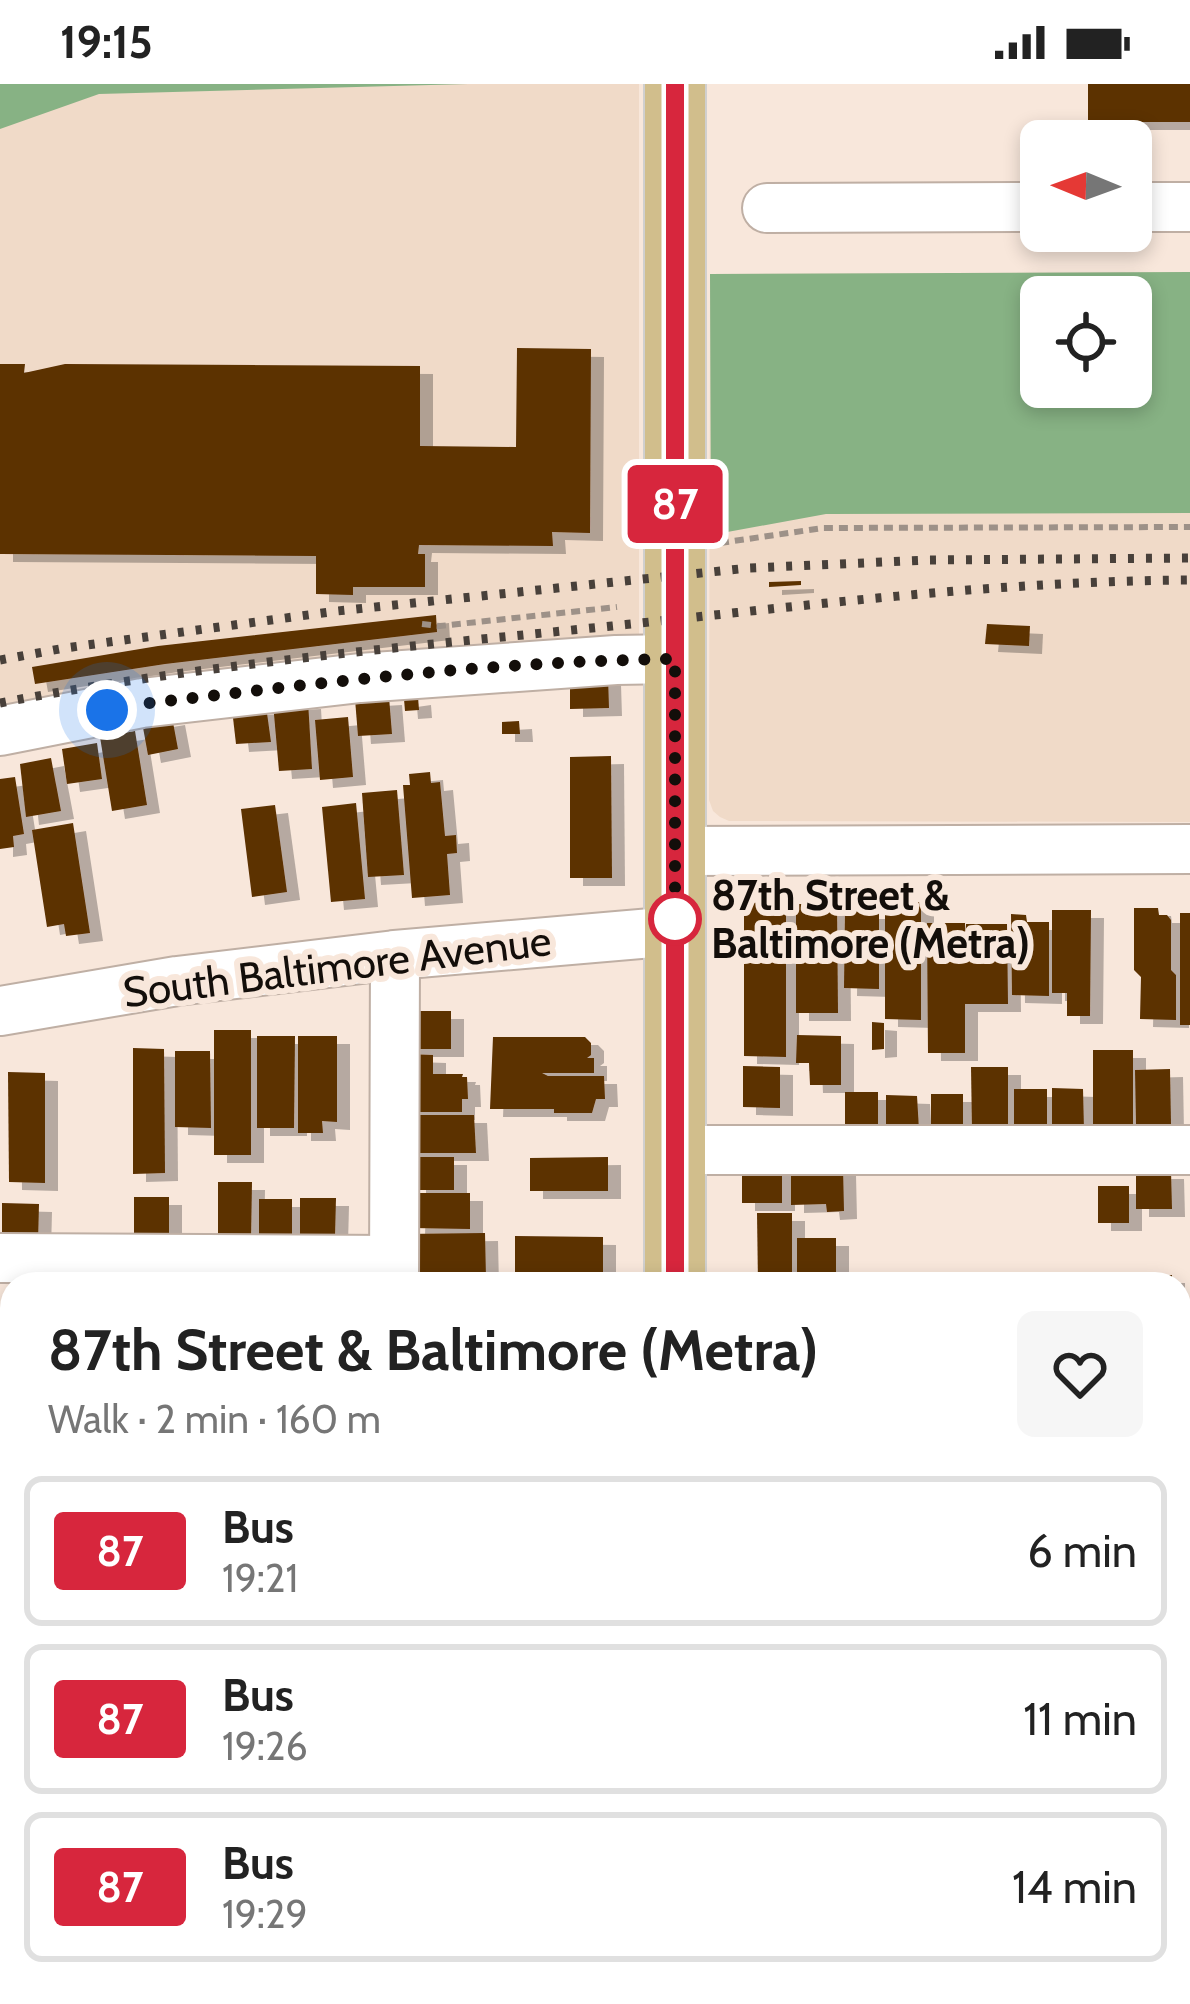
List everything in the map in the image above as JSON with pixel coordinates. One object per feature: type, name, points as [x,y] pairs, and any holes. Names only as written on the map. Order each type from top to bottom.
[{"type":"main road","points":[[675,84],[675,1272]]},
{"type":"street","points":[[767,208],[1020,207]]},
{"type":"street","points":[[1152,207],[1190,207]]},
{"type":"street","points":[[0,731],[142,704],[359,678],[675,659]]},
{"type":"street","points":[[675,851],[1190,849]]},
{"type":"street","name":"South Baltimore Avenue","points":[[0,1011],[177,981],[394,955],[675,931]]},
{"type":"street","points":[[0,1258],[394,1272],[394,955]]},
{"type":"street","points":[[675,1150],[1190,1150]]},
{"type":"path","points":[[675,544],[727,543],[823,528],[1190,527]]},
{"type":"path","points":[[422,624],[617,607]]},
{"type":"shaded area","points":[[0,84],[639,84],[639,642],[0,718]]},
{"type":"shaded area","points":[[1190,272],[1190,822],[729,821],[713,811],[709,800],[710,274]]},
{"type":"green space","points":[[0,84],[468,84],[99,94],[0,129]]},
{"type":"green space","points":[[1190,272],[1190,513],[826,514],[711,535],[710,274]]},
{"type":"building","points":[[1088,84],[1190,84],[1190,122],[1088,120]]},
{"type":"building","points":[[517,348],[591,349],[590,533],[552,532],[553,546],[419,545],[418,554],[425,554],[425,587],[353,587],[353,595],[316,594],[316,556],[0,554],[0,364],[25,364],[24,373],[65,364],[420,366],[420,446],[516,447]]},
{"type":"building","points":[[801,581],[801,585],[769,587],[769,582]]},
{"type":"building","points":[[436,615],[437,632],[35,684],[32,667],[158,646]]},
{"type":"building","points":[[987,624],[1030,626],[1029,646],[985,644]]},
{"type":"building","points":[[608,677],[609,708],[570,709],[570,679]]},
{"type":"building","points":[[389,697],[392,734],[358,736],[355,699]]},
{"type":"building","points":[[418,697],[419,710],[405,711],[404,699]]},
{"type":"building","points":[[308,701],[312,769],[279,771],[273,703]]},
{"type":"building","points":[[266,706],[271,742],[236,744],[232,709]]},
{"type":"building","points":[[172,717],[178,749],[148,755],[142,722]]},
{"type":"building","points":[[348,717],[353,777],[320,780],[315,720]]},
{"type":"building","points":[[519,721],[520,734],[502,734],[502,722]]},
{"type":"building","points":[[135,731],[147,805],[112,811],[100,737]]},
{"type":"building","points":[[97,743],[102,779],[67,784],[62,749]]},
{"type":"building","points":[[611,756],[612,878],[570,878],[570,757]]},
{"type":"building","points":[[51,758],[61,811],[26,817],[20,764]]},
{"type":"building","points":[[430,772],[431,783],[440,782],[445,836],[456,835],[457,853],[447,854],[450,895],[412,898],[403,785],[410,785],[409,774]]},
{"type":"building","points":[[15,777],[24,834],[13,836],[14,847],[0,849],[0,779]]},
{"type":"building","points":[[397,790],[404,875],[368,877],[362,793]]},
{"type":"building","points":[[356,803],[365,899],[331,902],[322,807]]},
{"type":"building","points":[[275,805],[287,892],[252,897],[241,809]]},
{"type":"building","points":[[73,823],[90,933],[66,936],[64,924],[47,927],[32,830]]},
{"type":"building","points":[[786,902],[786,1057],[744,1056],[744,903]]},
{"type":"building","points":[[921,902],[921,1020],[885,1019],[885,903]]},
{"type":"building","points":[[796,904],[837,904],[838,1013],[796,1013]]},
{"type":"building","points":[[1134,908],[1158,908],[1159,915],[1171,920],[1176,1020],[1140,1019]]},
{"type":"building","points":[[1052,910],[1091,910],[1090,1016],[1067,1016],[1067,993],[1052,993]]},
{"type":"building","points":[[845,911],[879,911],[879,989],[844,988]]},
{"type":"building","points":[[1180,913],[1190,913],[1190,1025],[1180,1025]]},
{"type":"building","points":[[1011,914],[1026,915],[1027,922],[1049,922],[1049,996],[1012,995]]},
{"type":"building","points":[[927,923],[965,923],[965,937],[966,924],[1007,924],[1008,1004],[965,1004],[965,1053],[928,1053]]},
{"type":"building","points":[[406,1011],[451,1011],[451,1049],[406,1049]]},
{"type":"building","points":[[872,1022],[884,1023],[884,1049],[872,1050]]},
{"type":"building","points":[[214,1030],[251,1030],[251,1155],[214,1155]]},
{"type":"building","points":[[797,1035],[841,1036],[841,1085],[810,1085],[809,1063],[796,1063]]},
{"type":"building","points":[[257,1036],[295,1036],[294,1128],[257,1128]]},
{"type":"building","points":[[298,1036],[337,1036],[337,1122],[322,1121],[323,1133],[298,1133]]},
{"type":"building","points":[[493,1037],[585,1037],[591,1043],[587,1058],[594,1058],[594,1073],[542,1073],[604,1076],[605,1099],[596,1099],[592,1113],[490,1109]]},
{"type":"building","points":[[133,1048],[164,1049],[165,1173],[133,1174]]},
{"type":"building","points":[[1093,1050],[1133,1050],[1133,1126],[1093,1127]]},
{"type":"building","points":[[175,1051],[210,1051],[211,1128],[175,1127]]},
{"type":"building","points":[[404,1054],[433,1055],[433,1074],[467,1077],[468,1099],[462,1099],[462,1112],[403,1112]]},
{"type":"building","points":[[743,1066],[780,1067],[780,1108],[743,1107]]},
{"type":"building","points":[[971,1067],[1008,1067],[1008,1130],[972,1130]]},
{"type":"building","points":[[1170,1069],[1171,1124],[1136,1124],[1135,1070]]},
{"type":"building","points":[[8,1072],[45,1073],[45,1183],[9,1182]]},
{"type":"building","points":[[1052,1088],[1083,1089],[1084,1130],[1052,1130]]},
{"type":"building","points":[[1014,1089],[1047,1089],[1047,1128],[1014,1128]]},
{"type":"building","points":[[845,1092],[878,1092],[878,1130],[845,1130]]},
{"type":"building","points":[[931,1094],[963,1094],[963,1131],[931,1131]]},
{"type":"building","points":[[886,1095],[917,1096],[919,1130],[886,1131]]},
{"type":"building","points":[[403,1115],[474,1115],[476,1153],[403,1153]]},
{"type":"building","points":[[413,1157],[454,1157],[454,1190],[413,1190]]},
{"type":"building","points":[[608,1157],[608,1191],[530,1191],[530,1158]]},
{"type":"building","points":[[742,1166],[782,1167],[782,1203],[742,1203]]},
{"type":"building","points":[[791,1167],[843,1167],[844,1211],[827,1212],[826,1204],[791,1205]]},
{"type":"building","points":[[1136,1171],[1171,1171],[1172,1209],[1136,1209]]},
{"type":"building","points":[[218,1182],[252,1182],[251,1239],[218,1239]]},
{"type":"building","points":[[1098,1186],[1129,1186],[1129,1223],[1098,1223]]},
{"type":"building","points":[[413,1193],[470,1193],[470,1229],[412,1228]]},
{"type":"building","points":[[134,1197],[169,1197],[169,1235],[134,1235]]},
{"type":"building","points":[[300,1198],[336,1198],[335,1236],[300,1236]]},
{"type":"building","points":[[259,1199],[292,1199],[292,1238],[259,1238]]},
{"type":"building","points":[[2,1203],[39,1204],[38,1242],[2,1241]]},
{"type":"building","points":[[757,1213],[792,1213],[792,1272],[758,1272]]},
{"type":"building","points":[[485,1233],[486,1272],[406,1272],[404,1234]]},
{"type":"building","points":[[515,1236],[603,1237],[603,1272],[515,1272]]},
{"type":"building","points":[[797,1238],[836,1238],[836,1272],[797,1272]]},
{"type":"railway","points":[[0,660],[337,611],[749,568],[929,560],[1190,558]]},
{"type":"railway","points":[[0,703],[305,658],[828,603],[1045,585],[1190,580]]},
{"type":"bus line","name":"87","points":[[675,84],[675,1272]]},
{"type":"place","name":"87th Street & Baltimore (Metra)","points":[[675,919]]},
{"type":"route","points":[[107,710],[359,678],[675,659],[675,931],[675,919]]}]
